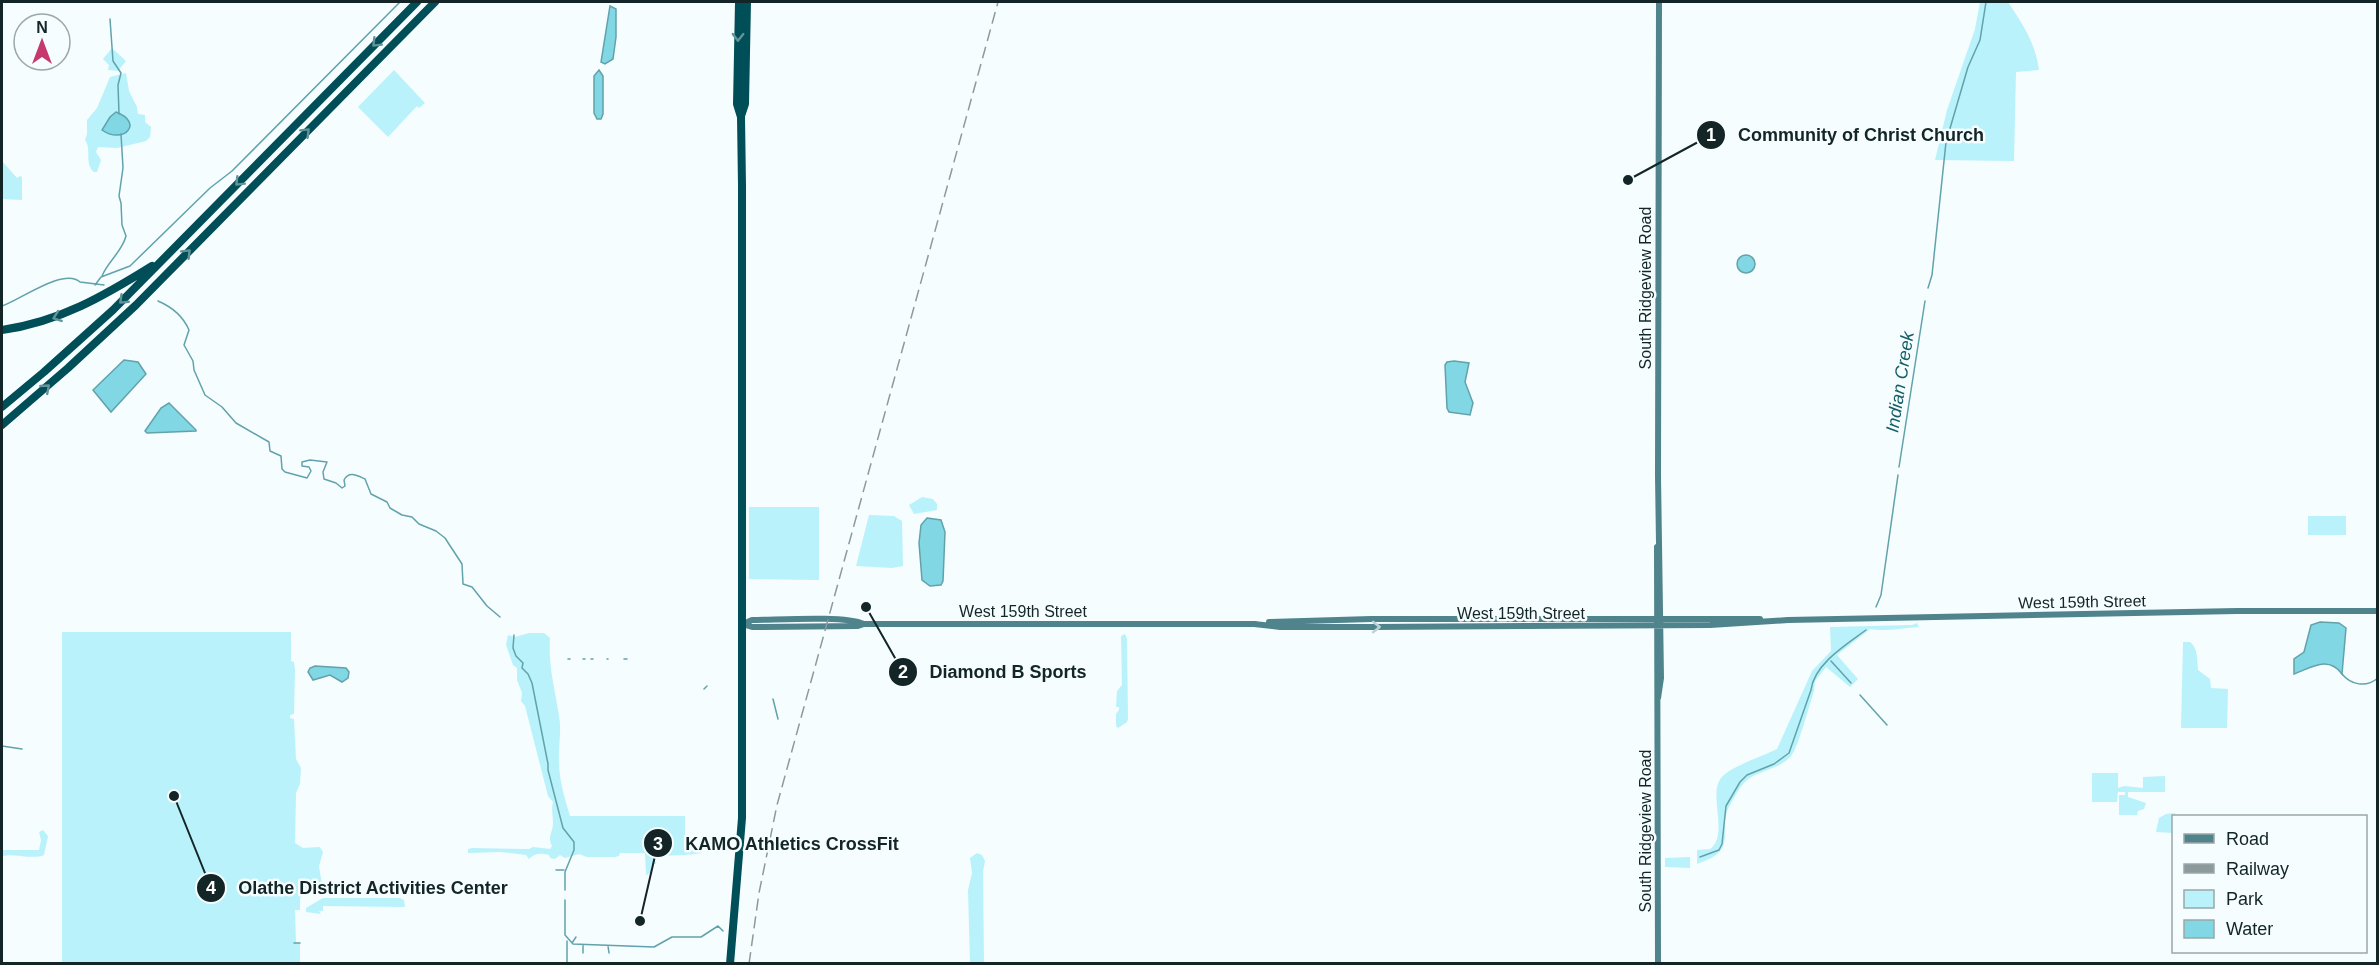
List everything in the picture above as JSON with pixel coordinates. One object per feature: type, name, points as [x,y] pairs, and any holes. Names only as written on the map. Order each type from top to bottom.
[{"type":"highway","points":[[2,407],[97,325],[417,2]]},
{"type":"highway","points":[[2,425],[136,305],[435,2]]},
{"type":"highway","points":[[730,963],[742,837],[741,117],[737,104],[739,2]]},
{"type":"highway","points":[[741,117],[745,104],[747,2]]},
{"type":"highway","points":[[2,330],[44,321],[79,308],[111,292],[164,258]]},
{"type":"main road","name":"South Ridgeview Road","points":[[1658,963],[1658,698],[1661,678],[1658,622],[1661,555],[1658,538],[1659,2]]},
{"type":"main road","name":"West 159th Street","points":[[742,624],[763,627],[858,626],[864,624],[1254,624],[1280,627],[1371,627],[2237,611],[2378,611]]},
{"type":"green space","points":[[1980,2],[2008,2],[2028,34],[2037,60],[2039,70],[2016,72],[2014,161],[1935,160],[1947,110],[1975,29]]},
{"type":"green space","points":[[112,48],[126,61],[118,71],[108,70],[109,65],[103,59]]},
{"type":"green space","points":[[394,70],[425,103],[419,108],[417,106],[388,137],[358,107]]},
{"type":"green space","points":[[126,73],[129,91],[138,114],[145,115],[145,122],[151,127],[150,137],[146,141],[117,148],[98,147],[96,152],[101,160],[97,172],[94,172],[89,165],[85,140],[87,120],[97,108],[110,77]]},
{"type":"green space","points":[[2,161],[17,178],[22,177],[22,200],[2,199]]},
{"type":"green space","points":[[922,497],[933,499],[937,504],[937,510],[914,514],[909,505]]},
{"type":"green space","points":[[749,507],[819,507],[819,580],[749,579]]},
{"type":"green space","points":[[869,515],[894,516],[902,521],[903,566],[892,568],[856,566]]},
{"type":"green space","points":[[2308,516],[2346,516],[2346,535],[2308,535]]},
{"type":"green space","points":[[1917,623],[1919,627],[1870,629],[1837,655],[1858,679],[1850,687],[1826,667],[1815,681],[1804,725],[1791,756],[1781,764],[1745,782],[1727,813],[1725,838],[1719,852],[1697,864],[1697,850],[1710,849],[1716,842],[1719,781],[1725,774],[1737,767],[1777,749],[1812,671],[1831,651],[1830,627]]},
{"type":"green space","points":[[62,632],[291,632],[291,661],[294,662],[295,670],[294,714],[290,715],[290,718],[294,719],[296,759],[301,768],[300,784],[296,793],[295,843],[303,848],[320,847],[323,852],[319,866],[322,885],[319,891],[303,893],[300,899],[300,910],[295,910],[296,943],[300,943],[300,963],[62,963]]},
{"type":"green space","points":[[529,633],[544,633],[550,638],[551,668],[560,722],[560,776],[570,816],[685,816],[685,848],[692,848],[694,845],[701,849],[701,853],[654,856],[656,864],[652,864],[651,872],[647,875],[645,853],[620,853],[615,857],[587,857],[579,854],[565,858],[560,855],[555,859],[550,858],[549,855],[540,854],[529,859],[526,855],[501,852],[468,853],[468,849],[472,848],[550,849],[552,846],[550,840],[553,826],[553,802],[548,796],[525,706],[521,701],[522,693],[517,680],[517,668],[513,665],[506,645],[508,635],[515,637]]},
{"type":"green space","points":[[1125,634],[1127,639],[1128,719],[1118,728],[1116,714],[1119,707],[1116,707],[1117,691],[1122,685],[1121,636]]},
{"type":"green space","points":[[2183,642],[2190,642],[2194,648],[2197,654],[2198,670],[2210,679],[2211,688],[2228,689],[2227,728],[2181,728]]},
{"type":"green space","points":[[2092,773],[2118,773],[2118,788],[2124,786],[2143,788],[2143,777],[2165,776],[2165,792],[2128,792],[2128,797],[2146,803],[2144,809],[2138,811],[2137,815],[2119,815],[2119,795],[2125,795],[2125,792],[2118,792],[2117,802],[2092,802]]},
{"type":"green space","points":[[2175,813],[2172,815],[2172,833],[2156,832],[2159,818]]},
{"type":"green space","points":[[43,830],[48,836],[44,855],[2,856],[2,850],[39,850],[41,840],[39,832]]},
{"type":"green space","points":[[977,853],[982,855],[985,861],[983,872],[984,963],[970,963],[968,890],[972,873],[970,858]]},
{"type":"green space","points":[[1690,857],[1690,868],[1665,867],[1665,858]]},
{"type":"green space","points":[[323,898],[400,898],[404,900],[405,907],[323,906],[323,911],[319,911],[321,914],[306,912],[306,908]]},
{"type":"water","points":[[610,6],[616,9],[616,37],[613,59],[605,64],[601,62]]},
{"type":"water","points":[[599,70],[603,76],[603,114],[601,119],[597,119],[594,113],[594,76]]},
{"type":"water","points":[[116,112],[129,122],[128,131],[123,134],[110,134],[102,130]]},
{"type":"water","points":[[1742,255],[1750,255],[1755,260],[1753,271],[1742,273],[1737,268],[1737,260]]},
{"type":"water","points":[[124,360],[138,362],[146,374],[111,412],[93,390]]},
{"type":"water","points":[[1447,362],[1469,363],[1465,382],[1473,403],[1470,415],[1449,412],[1447,408],[1445,365]]},
{"type":"water","points":[[169,403],[196,431],[147,433],[145,431],[161,408]]},
{"type":"water","points":[[927,518],[941,520],[945,532],[941,585],[930,586],[922,580],[919,543],[921,525]]},
{"type":"water","points":[[2320,622],[2339,623],[2346,628],[2342,674],[2337,668],[2325,664],[2294,674],[2294,659],[2304,652],[2311,625]]},
{"type":"water","points":[[315,666],[346,668],[349,672],[348,678],[342,682],[330,675],[313,680],[308,672]]},
{"type":"waterway","points":[[95,285],[101,277],[130,266],[210,188],[232,171],[400,2]]},
{"type":"waterway","name":"Indian Creek","points":[[1928,288],[1932,275],[1946,142],[1968,67],[1980,40],[1986,2]]},
{"type":"waterway","points":[[110,19],[113,61],[121,73],[118,85],[119,114]]},
{"type":"waterway","points":[[102,276],[126,236],[122,225],[119,196],[123,168],[121,134]]},
{"type":"waterway","points":[[2,306],[53,281],[73,278],[80,282],[104,285]]},
{"type":"waterway","points":[[158,301],[176,312],[187,325],[189,330],[184,345],[193,361],[194,370],[205,395],[222,407],[236,423],[269,442],[270,451],[281,456],[282,469],[285,472],[307,478],[311,471],[309,467],[302,466],[302,462],[310,460],[327,462],[323,472],[324,479],[342,488],[345,486],[344,480],[348,475],[356,475],[365,479],[371,494],[387,502],[390,508],[402,515],[412,517],[419,524],[436,531],[445,538],[462,564],[463,584],[472,587],[487,606],[500,617]]},
{"type":"waterway","name":"Indian Creek","points":[[1899,467],[1925,301]]},
{"type":"waterway","name":"Indian Creek","points":[[1876,607],[1881,595],[1898,475]]},
{"type":"waterway","name":"Indian Creek","points":[[1700,857],[1719,850],[1722,844],[1726,806],[1740,782],[1747,775],[1774,764],[1789,753],[1818,672],[1841,648],[1866,630]]},
{"type":"waterway","points":[[514,635],[513,648],[532,683],[548,770],[563,828],[574,842],[574,850],[565,872],[565,890]]},
{"type":"waterway","points":[[1831,661],[1851,683]]},
{"type":"waterway","points":[[2342,674],[2350,681],[2359,684],[2369,683],[2378,678]]},
{"type":"waterway","points":[[704,689],[707,686]]},
{"type":"waterway","points":[[1860,695],[1887,725]]},
{"type":"waterway","points":[[773,699],[778,719]]},
{"type":"waterway","points":[[2,746],[22,749]]},
{"type":"waterway","points":[[556,870],[564,870]]},
{"type":"waterway","points":[[565,900],[565,935],[573,944],[654,947],[672,937],[701,937],[718,926],[723,931]]},
{"type":"waterway","points":[[572,943],[576,937]]},
{"type":"waterway","points":[[567,941],[567,964]]},
{"type":"waterway","points":[[294,943],[300,943]]},
{"type":"waterway","points":[[583,945],[583,953]]},
{"type":"waterway","points":[[608,946],[609,953]]},
{"type":"railway","points":[[749,964],[759,893],[777,805],[998,2]]},
{"type":"place","name":"Community of Christ Church","points":[[1628,180]]},
{"type":"place","name":"Diamond B Sports","points":[[866,607]]},
{"type":"place","name":"Olathe District Activities Center","points":[[174,796]]},
{"type":"place","name":"KAMO Athletics CrossFit","points":[[640,921]]}]
